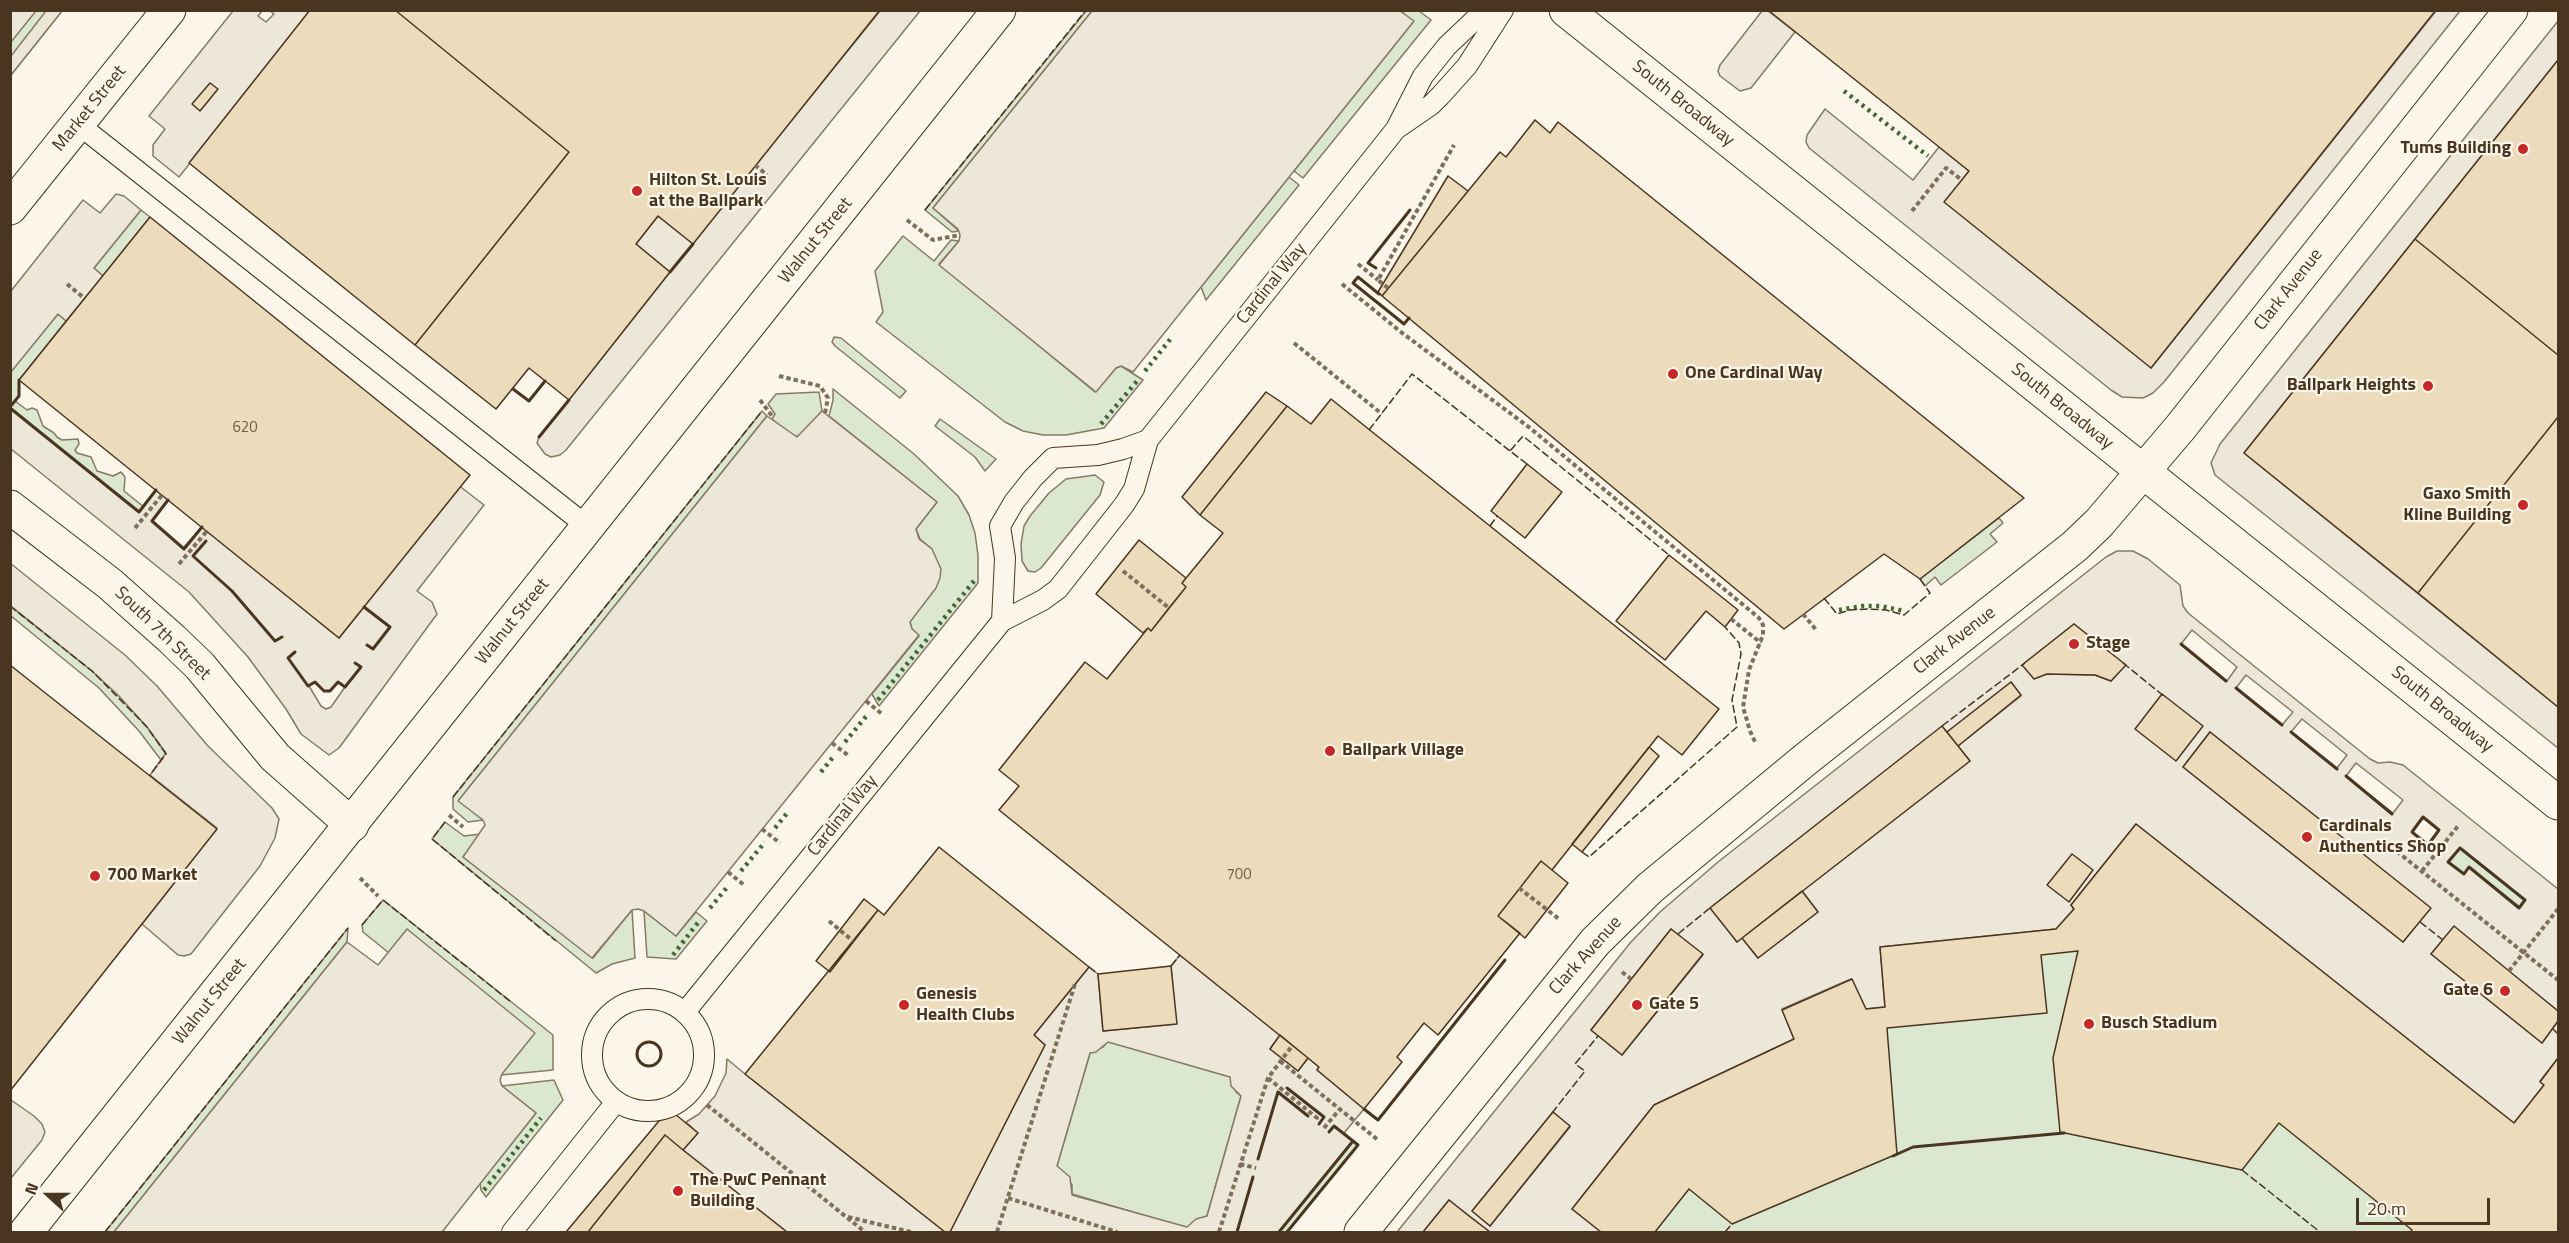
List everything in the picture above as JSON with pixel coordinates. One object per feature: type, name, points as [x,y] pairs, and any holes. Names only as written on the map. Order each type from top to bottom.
[{"type":"street","name":"Market Street","points":[[10,208],[169,10]]},
{"type":"street","name":"Walnut Street","points":[[26,1233],[999,10]]},
{"type":"street","name":"South Broadway","points":[[1566,10],[2559,803]]},
{"type":"street","name":"Clark Avenue","points":[[1361,1233],[1595,942],[1650,888],[1806,759],[2075,546],[2099,524],[2144,472],[2511,10]]},
{"type":"street","name":"South 7th Street","points":[[10,507],[110,584],[165,632],[200,666],[275,757],[352,825]]},
{"type":"lane","name":"Cardinal Way","points":[[685,1012],[1002,621],[1043,600],[1058,589],[1134,489],[1149,440],[1396,129],[1423,76],[1447,46],[1485,10]]},
{"type":"lane","name":"Cardinal Way","points":[[1396,129],[1431,105],[1441,95],[1467,66],[1503,10]]},
{"type":"lane","points":[[78,124],[588,528]]},
{"type":"lane","points":[[1002,621],[1005,558],[1000,526],[1014,502],[1033,478],[1053,458],[1098,455],[1149,440]]},
{"type":"lane","points":[[650,998],[669,1003],[685,1012],[697,1027],[703,1045],[704,1064],[698,1082],[687,1097],[670,1107],[652,1112],[633,1110],[615,1102],[603,1090],[594,1074],[591,1057],[593,1039],[601,1023],[614,1010],[632,1001],[650,998]]},
{"type":"lane","points":[[512,1233],[615,1102]]},
{"type":"path","points":[[1378,280],[1454,145]]},
{"type":"path","points":[[754,165],[767,175]]},
{"type":"path","points":[[1912,211],[1946,168],[1962,180]]},
{"type":"path","points":[[907,220],[933,240],[960,235]]},
{"type":"path","points":[[1358,264],[1388,288]]},
{"type":"path","points":[[67,284],[84,298]]},
{"type":"path","points":[[1342,284],[1401,332],[1530,428],[1759,618],[1763,625],[1761,643],[1749,670],[1743,707],[1756,744]]},
{"type":"path","points":[[1294,344],[1382,414]]},
{"type":"path","points":[[780,376],[820,386],[828,398],[825,413]]},
{"type":"path","points":[[760,400],[772,416],[770,417]]},
{"type":"path","points":[[135,528],[162,495]]},
{"type":"path","points":[[179,564],[207,531]]},
{"type":"path","points":[[1123,571],[1169,608]]},
{"type":"path","points":[[1803,614],[1817,630]]},
{"type":"path","points":[[1731,619],[1761,643]]},
{"type":"path","points":[[866,701],[883,715]]},
{"type":"path","points":[[832,743],[849,756]]},
{"type":"path","points":[[449,815],[463,827]]},
{"type":"path","points":[[2422,871],[2458,826]]},
{"type":"path","points":[[762,829],[780,843]]},
{"type":"path","points":[[2385,843],[2559,980]]},
{"type":"path","points":[[729,872],[745,886]]},
{"type":"path","points":[[1519,888],[1559,920]]},
{"type":"path","points":[[2509,970],[2559,909]]},
{"type":"path","points":[[829,921],[853,941]]},
{"type":"path","points":[[1622,972],[1631,979]]},
{"type":"path","points":[[997,1233],[1075,984]]},
{"type":"path","points":[[1219,1233],[1268,1078],[1292,1046]]},
{"type":"path","points":[[1280,1061],[1378,1140]]},
{"type":"path","points":[[1268,1078],[1317,1118],[1314,1121]]},
{"type":"path","points":[[707,1105],[865,1233]]},
{"type":"path","points":[[1324,1128],[1340,1109]]},
{"type":"path","points":[[1240,1164],[1256,1168]]},
{"type":"path","points":[[1008,1198],[1117,1233]]},
{"type":"path","points":[[845,1216],[911,1233]]},
{"type":"green space","points":[[11,11],[62,11],[11,75]]},
{"type":"green space","points":[[1086,11],[1092,11],[933,208],[959,231],[952,232],[925,210]]},
{"type":"green space","points":[[1401,11],[1419,11],[1431,20],[1303,178],[1294,171],[1413,22]]},
{"type":"green space","points":[[1289,177],[1299,185],[1206,300],[1201,287]]},
{"type":"green space","points":[[141,210],[150,217],[103,276],[94,268]]},
{"type":"green space","points":[[903,236],[934,261],[951,240],[959,241],[939,264],[1095,392],[1116,368],[1121,366],[1143,380],[1104,428],[1066,435],[1043,435],[1023,431],[1005,422],[876,322],[883,312],[875,271]]},
{"type":"green space","points":[[58,314],[66,321],[19,380],[19,396],[15,401],[27,410],[32,408],[37,410],[43,426],[57,437],[62,440],[78,439],[79,444],[75,450],[77,453],[91,457],[97,471],[113,476],[121,472],[125,477],[124,491],[144,507],[139,512],[11,408],[10,372]]},
{"type":"green space","points":[[834,337],[841,338],[906,391],[900,398],[835,346],[832,342]]},
{"type":"green space","points":[[833,389],[914,454],[958,496],[969,515],[975,533],[978,583],[879,706],[872,694],[919,636],[912,629],[910,622],[932,549],[920,539],[916,529],[937,502],[829,416]]},
{"type":"green space","points":[[819,392],[822,411],[801,436],[793,436],[772,419],[775,414],[768,404],[776,394]]},
{"type":"green space","points":[[762,411],[767,416],[459,800],[483,820],[468,822],[453,809],[453,797]]},
{"type":"green space","points":[[940,419],[996,459],[985,471],[975,457],[935,426]]},
{"type":"green space","points":[[1095,475],[1104,482],[1100,495],[1041,568],[1035,572],[1028,571],[1022,561],[1021,544],[1024,526],[1030,516],[1049,493],[1066,479]]},
{"type":"green space","points":[[1999,518],[2003,523],[1990,534],[1997,542],[1941,585],[1935,577],[1925,586],[1920,579]]},
{"type":"green space","points":[[10,606],[92,671],[118,695],[147,727],[166,754],[161,760],[139,731],[99,688],[11,616]]},
{"type":"green space","points":[[445,822],[464,836],[481,834],[463,857],[593,958],[632,910],[635,958],[612,964],[596,973],[432,839]]},
{"type":"green space","name":"Busch Stadium","points":[[2136,824],[2513,1122],[2543,1085],[2540,1082],[2558,1058],[2558,1232],[1601,1232],[1572,1209],[1654,1105],[1794,1039],[1782,1010],[1852,979],[1866,1009],[1880,947],[2074,908],[2071,905]]},
{"type":"green space","points":[[2460,848],[2525,900],[2519,908],[2469,868],[2464,874],[2448,862]]},
{"type":"green space","points":[[383,900],[553,1035],[553,1070],[501,1075],[408,930],[389,953],[363,932],[362,925]]},
{"type":"green space","points":[[644,911],[676,936],[696,912],[707,921],[676,959],[647,957]]},
{"type":"green space","points":[[348,928],[347,942],[114,1232],[105,1232]]},
{"type":"green space","points":[[1108,1041],[1231,1077],[1236,1092],[1241,1096],[1207,1216],[1187,1228],[1072,1194],[1072,1185],[1057,1166],[1090,1053],[1103,1047]]},
{"type":"green space","points":[[554,1080],[563,1100],[486,1197],[481,1190],[480,1183],[536,1113],[502,1086]]},
{"type":"green space","points":[[1353,1141],[1358,1145],[1287,1232],[1279,1232]]},
{"type":"shaded area","points":[[10,11],[36,11],[11,42]]},
{"type":"shaded area","points":[[46,11],[62,11],[11,75],[11,56]]},
{"type":"shaded area","points":[[233,11],[262,11],[258,16],[266,22],[274,14],[270,11],[310,11],[179,177],[153,156],[153,145],[165,129],[149,116]]},
{"type":"shaded area","points":[[880,11],[920,11],[566,450],[560,455],[551,457],[545,454],[537,443],[539,437],[670,272],[636,244],[658,216],[692,243]]},
{"type":"shaded area","points":[[1092,11],[1400,11],[1414,21],[1133,372],[1121,366],[1116,368],[1096,392],[939,265],[959,241],[960,235],[958,229],[933,208]]},
{"type":"shaded area","points":[[1762,11],[1768,11],[1795,32],[1751,88],[1740,91],[1720,76],[1718,71],[1720,65]]},
{"type":"shaded area","points":[[2436,11],[2460,11],[2164,382],[2153,393],[2143,398],[2122,397],[2111,390],[1809,148],[1806,142],[1807,135],[1825,109],[1913,180],[1939,147],[1969,171],[1962,180],[2151,368]]},
{"type":"shaded area","points":[[2558,21],[2558,60],[2244,453],[2558,707],[2558,748],[2215,475],[2211,463],[2220,444]]},
{"type":"shaded area","points":[[116,194],[124,196],[141,210],[94,268],[103,276],[66,321],[58,314],[11,372],[11,291],[83,200],[100,213]]},
{"type":"shaded area","points":[[10,408],[139,512],[156,490],[168,500],[152,522],[183,548],[202,527],[339,638],[364,607],[372,418],[484,505],[417,591],[432,602],[437,614],[339,748],[329,755],[301,734],[286,709],[248,657],[189,592],[11,449]],"holes":[[[314,682],[324,691],[330,691],[338,682],[345,687],[331,707],[326,709],[321,706],[309,686]]]},
{"type":"shaded area","points":[[822,411],[937,502],[916,529],[919,539],[932,549],[941,569],[936,588],[910,622],[912,629],[919,635],[676,936],[644,911],[632,910],[592,958],[463,857],[485,825],[483,820],[458,801],[767,416],[797,437]]},
{"type":"shaded area","points":[[2117,551],[2133,551],[2148,559],[2180,585],[2183,606],[2188,613],[2370,759],[2378,763],[2390,762],[2403,765],[2558,889],[2558,1011],[2454,927],[2431,954],[2542,1043],[2558,1021],[2558,1058],[2540,1081],[2544,1085],[2514,1123],[2136,824],[2071,905],[2074,909],[2056,929],[1880,947],[1885,1007],[1866,1009],[1851,979],[1782,1009],[1794,1039],[1654,1105],[1572,1209],[1601,1232],[1490,1232],[1449,1200],[1423,1232],[1397,1232],[1631,942],[1660,912],[1718,862],[2106,557]],"holes":[[[2074,624],[2125,665],[2111,681],[2095,675],[2047,674],[2022,665]],[[2192,630],[2237,667],[2227,681],[2181,644]],[[2246,675],[2293,712],[2282,725],[2236,688]],[[2011,682],[2021,696],[1958,746],[1970,761],[1802,891],[1818,912],[1758,958],[1742,938],[1737,942],[1711,907],[1942,727],[1947,732]],[[2302,719],[2347,755],[2337,768],[2291,732]],[[2210,732],[2430,908],[2403,942],[2183,767]],[[2356,763],[2403,800],[2393,813],[2346,776]],[[2423,818],[2439,830],[2428,844],[2412,832]],[[2460,848],[2525,900],[2520,907],[2469,867],[2464,874],[2449,862]],[[1671,929],[1703,955],[1622,1055],[1591,1030]],[[1553,1112],[1570,1127],[1490,1226],[1472,1211]]]},
{"type":"shaded area","points":[[10,563],[125,655],[157,686],[208,746],[272,808],[279,819],[275,838],[260,866],[191,954],[178,955],[142,924],[217,828],[150,775],[166,753],[147,727],[118,695],[92,671],[11,606]]},
{"type":"shaded area","points":[[407,929],[535,1033],[502,1074],[500,1080],[502,1086],[536,1113],[442,1232],[114,1232],[347,942],[378,965]]},
{"type":"shaded area","points":[[1180,955],[1280,1035],[1270,1049],[1298,1071],[1308,1058],[1319,1067],[1317,1070],[1364,1109],[1344,1133],[1353,1141],[1279,1232],[950,1232],[1045,1045],[1034,1035],[1089,967],[1098,974],[1103,1031],[1176,1024],[1171,966]],"holes":[[[1108,1042],[1230,1077],[1231,1086],[1241,1096],[1207,1216],[1196,1219],[1187,1227],[1072,1195],[1070,1177],[1057,1166],[1090,1053],[1096,1052]]]},
{"type":"shaded area","points":[[727,1059],[945,1232],[787,1232],[683,1150],[698,1133],[686,1122],[699,1114],[715,1096],[726,1073]]},
{"type":"shaded area","points":[[11,1100],[34,1116],[42,1124],[45,1132],[42,1140],[11,1178]]},
{"type":"building","points":[[310,10],[395,10],[569,152],[415,345],[189,163]]},
{"type":"building","name":"Hilton St. Louis at the Ballpark","points":[[395,10],[880,10],[693,244],[658,216],[636,244],[670,272],[569,400],[529,368],[496,409],[415,345],[569,152]]},
{"type":"building","points":[[1768,10],[2436,10],[2151,368],[1944,202],[1969,171]]},
{"type":"building","name":"Tums Building","points":[[2558,60],[2558,355],[2415,239]]},
{"type":"building","points":[[210,83],[218,89],[200,111],[192,104]]},
{"type":"building","name":"One Cardinal Way","points":[[1535,120],[1550,133],[1558,122],[2024,498],[1920,579],[1884,554],[1784,629],[1382,296],[1500,152],[1506,157]]},
{"type":"building","points":[[1448,176],[1468,191],[1382,296],[1378,292]]},
{"type":"building","points":[[150,217],[470,475],[339,638],[19,380]]},
{"type":"building","name":"Ballpark Heights","points":[[2415,239],[2558,355],[2558,417],[2418,593],[2244,453]]},
{"type":"building","points":[[1266,392],[1287,406],[1200,515],[1182,497]]},
{"type":"building","name":"Ballpark Village","points":[[1331,399],[1719,709],[1682,755],[1658,736],[1552,870],[1541,861],[1498,916],[1520,933],[1438,1035],[1424,1023],[1397,1057],[1402,1062],[1364,1109],[1317,1070],[1319,1067],[999,810],[1019,786],[999,770],[1085,662],[1107,679],[1148,628],[1151,631],[1186,587],[1182,583],[1223,533],[1200,515],[1287,406],[1311,424]]},
{"type":"building","name":"Gaxo Smith Kline Building","points":[[2558,417],[2558,707],[2418,593]]},
{"type":"building","points":[[1527,464],[1562,492],[1525,538],[1491,511]]},
{"type":"building","points":[[1139,540],[1186,578],[1182,583],[1186,587],[1151,631],[1148,628],[1143,633],[1096,594]]},
{"type":"building","points":[[1669,555],[1738,610],[1725,627],[1706,611],[1665,660],[1616,621]]},
{"type":"building","name":"Stage","points":[[2074,624],[2126,665],[2111,681],[2095,675],[2047,674],[2034,679],[2022,665]]},
{"type":"building","name":"700 Market","points":[[10,665],[217,829],[10,1091]]},
{"type":"building","points":[[2011,682],[2021,695],[1958,746],[1947,732]]},
{"type":"building","points":[[2162,694],[2203,726],[2176,761],[2135,729]]},
{"type":"building","points":[[1942,726],[1970,761],[1737,942],[1710,908]]},
{"type":"building","name":"Cardinals Authentics Shop","points":[[2210,732],[2431,908],[2403,942],[2183,767]]},
{"type":"building","points":[[1649,747],[1659,756],[1582,852],[1572,844]]},
{"type":"building","name":"Busch Stadium","points":[[2136,824],[2514,1123],[2544,1085],[2540,1082],[2558,1058],[2558,1232],[2410,1232],[2412,1230],[2279,1123],[2242,1170],[2060,1132],[2053,1058],[2078,951],[2041,955],[2047,1013],[1887,1028],[1897,1154],[1732,1224],[1689,1189],[1655,1232],[1601,1232],[1572,1209],[1654,1105],[1794,1039],[1782,1010],[1852,979],[1866,1009],[1885,1007],[1880,947],[2056,929],[2074,909],[2071,905]]},
{"type":"building","points":[[939,847],[1089,967],[1034,1035],[1045,1045],[950,1232],[945,1232],[745,1074],[878,910],[884,915]]},
{"type":"building","points":[[2072,854],[2093,870],[2069,902],[2047,885]]},
{"type":"building","points":[[1541,861],[1568,883],[1525,938],[1498,916]]},
{"type":"building","points":[[1802,891],[1818,912],[1758,958],[1742,938]]},
{"type":"building","points":[[864,899],[878,910],[830,972],[816,961]]},
{"type":"building","name":"Gate 6","points":[[2454,926],[2558,1011],[2558,1021],[2542,1043],[2431,954]]},
{"type":"building","name":"Gate 5","points":[[1671,929],[1703,954],[1622,1055],[1591,1030]]},
{"type":"building","points":[[1171,966],[1177,1024],[1103,1031],[1098,974]]},
{"type":"building","points":[[1280,1035],[1308,1058],[1298,1071],[1270,1049]]},
{"type":"building","points":[[669,1109],[698,1133],[683,1150],[665,1135],[588,1232],[566,1232]]},
{"type":"building","points":[[1553,1112],[1570,1126],[1490,1226],[1472,1211]]},
{"type":"building","name":"The PwC Pennant Building","points":[[665,1135],[683,1150],[787,1232],[588,1232]]},
{"type":"building","points":[[1449,1200],[1469,1216],[1490,1232],[1423,1232]]},
{"type":"hedge","points":[[1844,91],[1928,156]]},
{"type":"hedge","points":[[1145,371],[1172,337]]},
{"type":"hedge","points":[[1101,424],[1137,381]]},
{"type":"hedge","points":[[878,700],[974,581]]},
{"type":"hedge","points":[[1839,610],[1880,606],[1904,611]]},
{"type":"hedge","points":[[845,742],[868,714]]},
{"type":"hedge","points":[[821,772],[834,756]]},
{"type":"hedge","points":[[775,828],[788,812]]},
{"type":"hedge","points":[[741,871],[765,842]]},
{"type":"hedge","points":[[710,908],[729,885]]},
{"type":"hedge","points":[[673,955],[700,920]]},
{"type":"hedge","points":[[484,1190],[541,1118]]},
{"type":"fence","points":[[925,210],[1086,10]]},
{"type":"fence","points":[[1369,430],[1412,374],[1510,451]]},
{"type":"fence","points":[[453,797],[762,411]]},
{"type":"fence","points":[[1527,464],[1510,451],[1523,436],[1669,555]]},
{"type":"fence","points":[[1490,526],[1497,516]]},
{"type":"fence","points":[[1824,598],[1837,614],[1850,610],[1868,609],[1886,610],[1904,615],[1930,593],[1920,579]]},
{"type":"fence","points":[[10,606],[92,671],[147,727],[166,754],[150,775]]},
{"type":"fence","points":[[1582,852],[1589,857],[1737,727],[1732,700],[1741,654],[1739,643],[1725,627]]},
{"type":"fence","points":[[1942,726],[2025,663]]},
{"type":"fence","points":[[2123,663],[2165,697]]},
{"type":"fence","points":[[445,822],[432,839],[556,941]]},
{"type":"fence","points":[[362,925],[383,900],[511,1002]]},
{"type":"fence","points":[[1678,934],[1710,908]]},
{"type":"fence","points":[[2420,922],[2443,940]]},
{"type":"fence","points":[[105,1232],[348,928]]},
{"type":"fence","points":[[1171,966],[1180,955]]},
{"type":"fence","points":[[1089,967],[1098,974]]},
{"type":"fence","points":[[2553,1029],[2558,1034]]},
{"type":"fence","points":[[1552,1113],[1585,1071],[1575,1064],[1598,1036]]},
{"type":"fence","points":[[2242,1170],[2320,1232]]},
{"type":"fence","points":[[1725,1232],[1732,1224]]},
{"type":"wall","points":[[1376,268],[1368,263],[1410,210]]},
{"type":"wall","points":[[670,272],[693,244]]},
{"type":"wall","points":[[1379,294],[1358,277],[1353,283],[1404,324],[1409,318]]},
{"type":"wall","points":[[10,407],[19,396],[19,380]]},
{"type":"wall","points":[[513,389],[529,401],[545,381]]},
{"type":"wall","points":[[539,437],[569,400]]},
{"type":"wall","points":[[10,408],[139,512],[156,490]]},
{"type":"wall","points":[[168,500],[152,521],[184,549],[202,527]]},
{"type":"wall","points":[[206,541],[193,556],[232,591],[275,641],[282,637]]},
{"type":"wall","points":[[364,607],[390,627],[373,649],[367,645]]},
{"type":"wall","points":[[2181,644],[2226,681]]},
{"type":"wall","points":[[295,652],[288,658],[308,686],[315,682],[324,691],[330,691],[338,682],[345,687],[361,667],[355,663]]},
{"type":"wall","points":[[2236,688],[2282,725]]},
{"type":"wall","points":[[2291,732],[2337,769]]},
{"type":"wall","points":[[2346,776],[2392,814]]},
{"type":"wall","points":[[2423,817],[2439,830],[2428,845],[2412,832],[2423,817]]},
{"type":"wall","points":[[2460,848],[2525,900],[2519,908],[2469,867],[2464,874],[2448,862],[2460,848]]},
{"type":"wall","points":[[1364,1109],[1378,1120],[1505,960]]},
{"type":"wall","points":[[649,1042],[658,1045],[661,1054],[658,1063],[649,1066],[640,1063],[637,1054],[640,1045],[649,1042]]},
{"type":"wall","points":[[1287,1088],[1324,1117],[1319,1124]]},
{"type":"wall","points":[[1258,1159],[1278,1092],[1308,1116]]},
{"type":"wall","points":[[1279,1232],[1353,1141],[1334,1126],[1329,1132]]},
{"type":"wall","points":[[1893,1156],[1913,1147],[2064,1133]]},
{"type":"wall","points":[[1287,1232],[1358,1145],[1353,1141]]},
{"type":"wall","points":[[1237,1232],[1253,1177]]},
{"type":"place","name":"Tums Building","points":[[2523,149]]},
{"type":"place","name":"Hilton St. Louis at the Ballpark","points":[[637,191]]},
{"type":"place","name":"One Cardinal Way","points":[[1673,374]]},
{"type":"place","name":"Ballpark Heights","points":[[2428,386]]},
{"type":"place","name":"Gaxo Smith Kline Building","points":[[2523,505]]},
{"type":"place","name":"Stage","points":[[2074,644]]},
{"type":"place","name":"Ballpark Village","points":[[1330,751]]},
{"type":"place","name":"Cardinals Authentics Shop","points":[[2307,837]]},
{"type":"place","name":"700 Market","points":[[95,876]]},
{"type":"place","name":"Gate 6","points":[[2505,991]]},
{"type":"place","name":"Genesis Health Clubs","points":[[904,1005]]},
{"type":"place","name":"Gate 5","points":[[1637,1005]]},
{"type":"place","name":"Busch Stadium","points":[[2089,1024]]},
{"type":"place","name":"The PwC Pennant Building","points":[[678,1191]]}]
